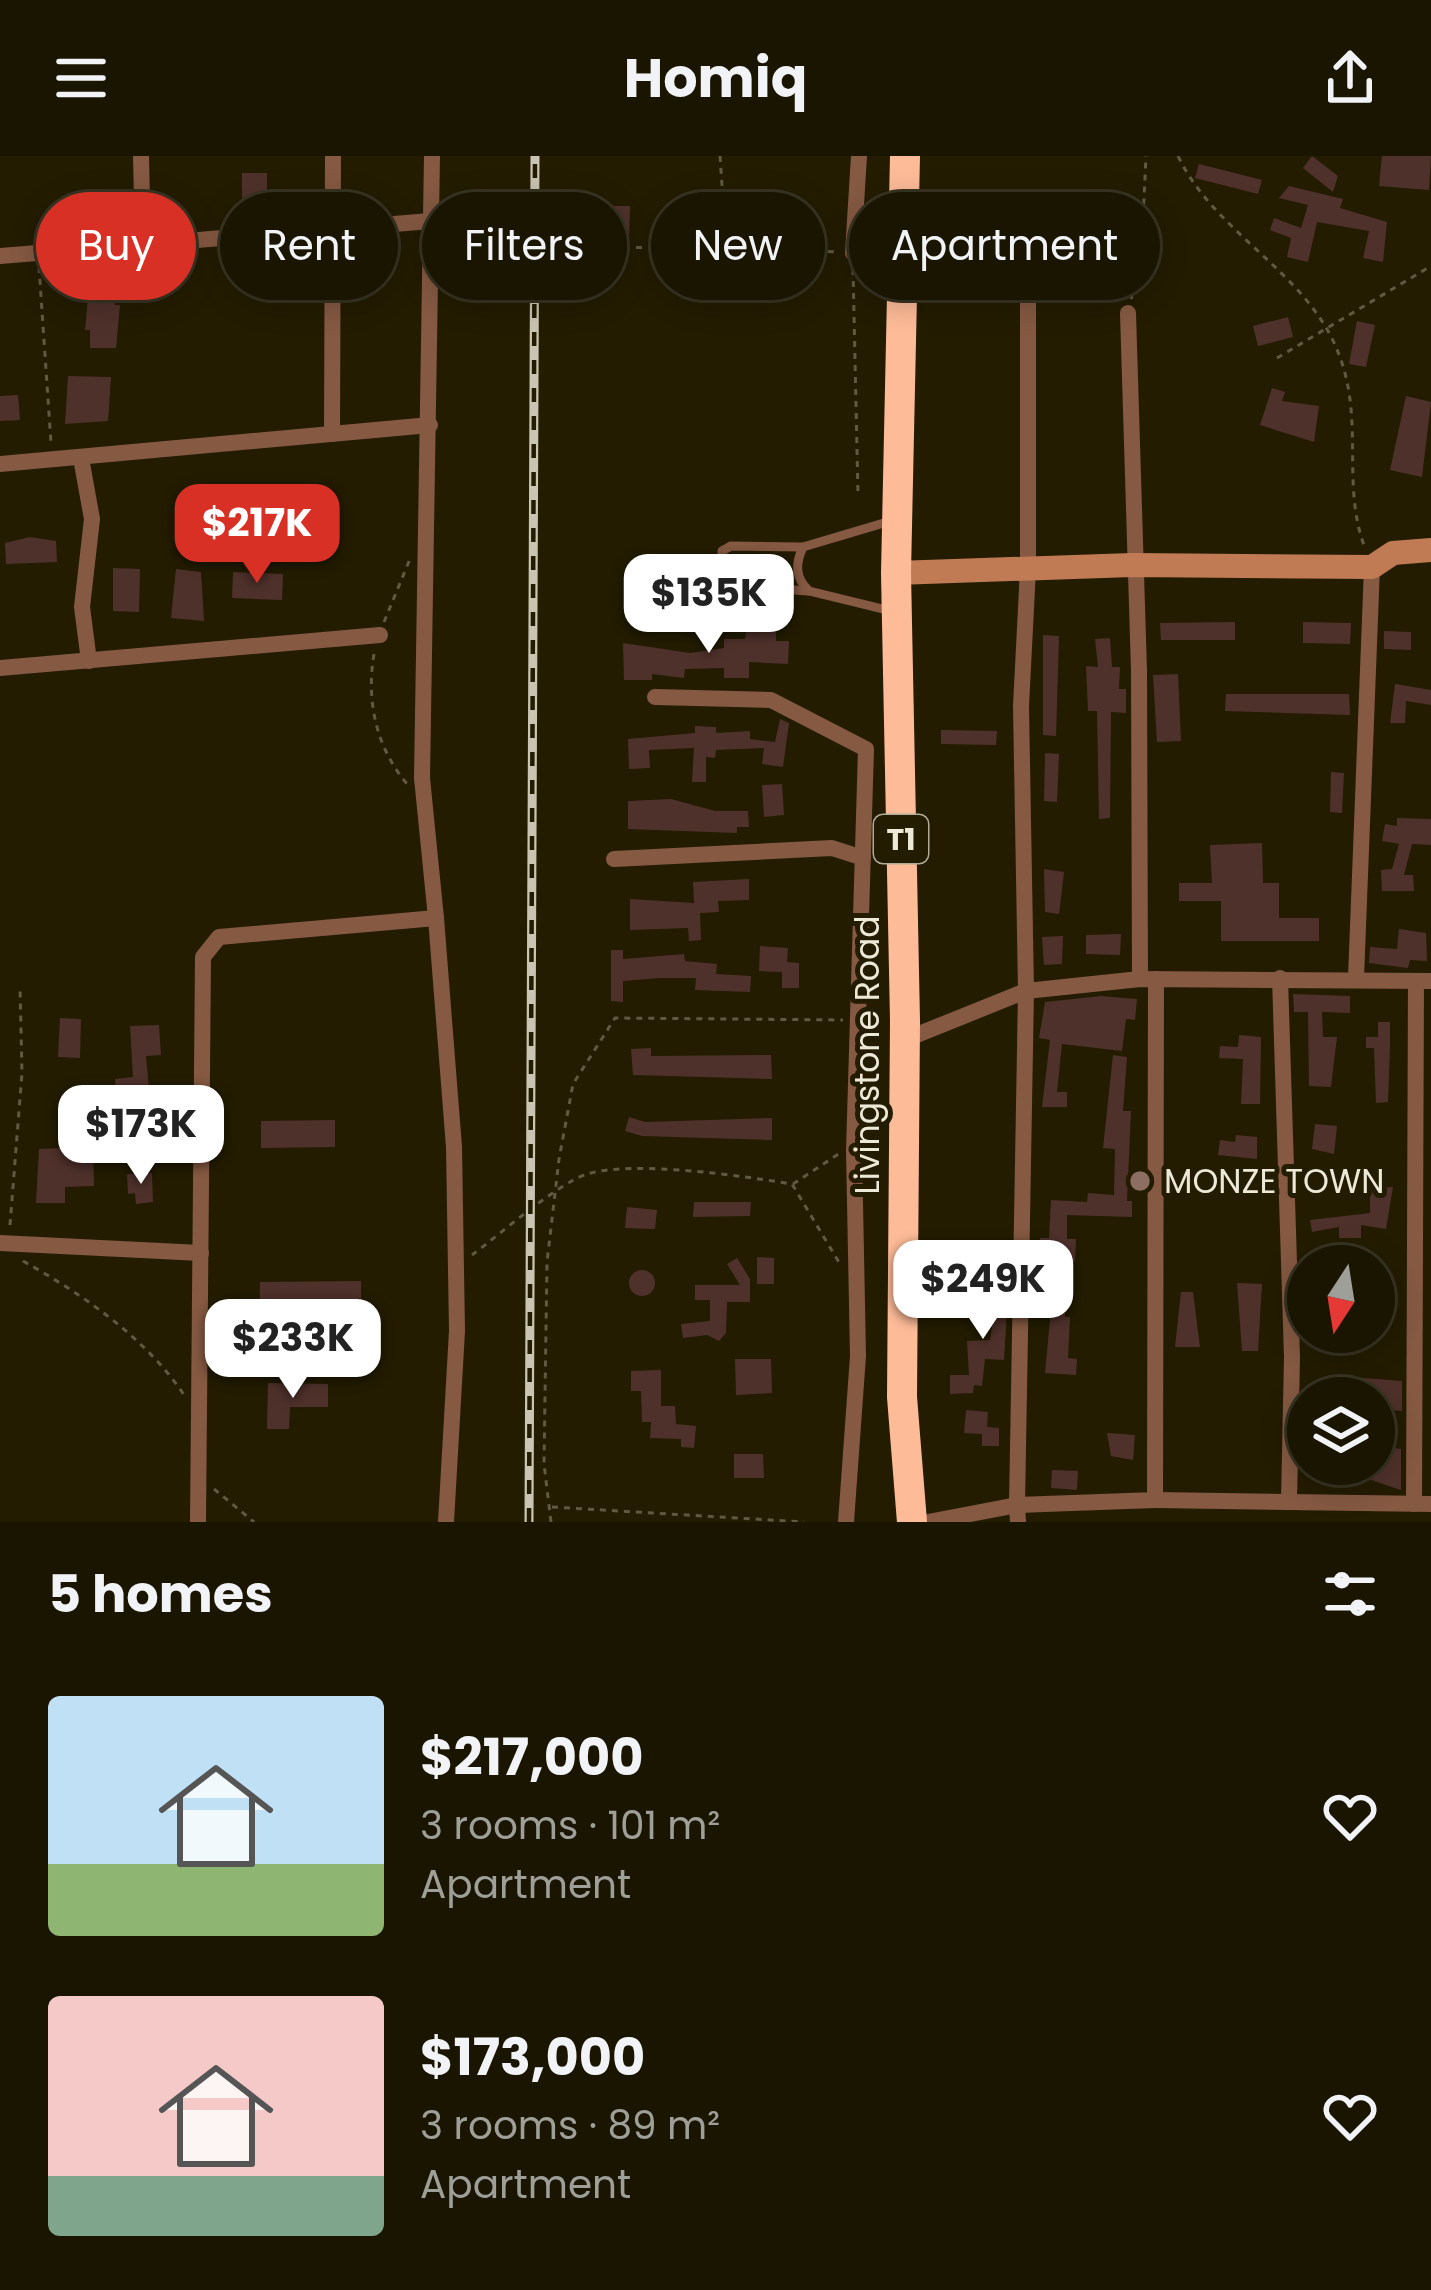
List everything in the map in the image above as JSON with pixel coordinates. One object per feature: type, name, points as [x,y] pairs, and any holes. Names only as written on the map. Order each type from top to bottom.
[{"type":"highway","name":"Livingstone Road","points":[[905,156],[896,572],[904,1040],[902,1397],[912,1522]]},
{"type":"street","points":[[141,156],[142,192]]},
{"type":"street","points":[[333,156],[333,192]]},
{"type":"street","points":[[431,192],[432,156]]},
{"type":"street","points":[[857,192],[859,156]]},
{"type":"street","points":[[0,256],[36,253]]},
{"type":"street","points":[[332,434],[333,300]]},
{"type":"street","points":[[431,300],[424,804],[454,1147],[456,1267],[446,1522]]},
{"type":"street","points":[[1017,1513],[1026,991],[1021,706],[1028,569],[1028,300]]},
{"type":"street","points":[[1128,313],[1148,979],[1155,1500]]},
{"type":"street","points":[[0,464],[430,425]]},
{"type":"street","points":[[82,458],[92,519],[82,607],[89,661]]},
{"type":"street","points":[[896,572],[1132,565],[1372,567],[1393,553],[1431,550]]},
{"type":"street","points":[[1357,978],[1372,567]]},
{"type":"street","points":[[0,668],[380,635]]},
{"type":"street","points":[[655,697],[772,700],[866,749],[854,1150],[858,1297],[846,1522]]},
{"type":"street","points":[[614,859],[832,848],[863,859]]},
{"type":"street","points":[[198,1522],[195,1411],[206,949],[219,937],[436,918]]},
{"type":"street","points":[[1280,978],[1292,1357],[1289,1501]]},
{"type":"street","points":[[904,1040],[1026,991],[1148,979],[1424,981],[1423,1504],[1155,1500],[928,1522]]},
{"type":"street","points":[[9,1249],[201,1253]]},
{"type":"lane","points":[[897,519],[803,547],[731,546],[722,551],[720,563],[730,585],[809,592],[897,613]]},
{"type":"lane","points":[[803,547],[796,563],[800,583],[809,592]]},
{"type":"path","points":[[720,156],[722,192]]},
{"type":"path","points":[[1128,313],[1141,263],[1146,156]]},
{"type":"path","points":[[1178,156],[1193,186],[1327,328],[1353,394],[1360,535],[1372,567]]},
{"type":"path","points":[[1277,358],[1431,266]]},
{"type":"path","points":[[41,300],[52,460]]},
{"type":"path","points":[[854,300],[858,495]]},
{"type":"path","points":[[424,804],[393,767],[380,738],[370,693],[380,635],[429,525]]},
{"type":"path","points":[[20,987],[19,1142],[9,1249],[160,1360],[195,1411]]},
{"type":"path","points":[[550,1522],[544,1464],[548,1262],[573,1084],[615,1018],[860,1022]]},
{"type":"path","points":[[456,1267],[586,1174],[718,1174],[792,1184],[837,1154],[854,1150]]},
{"type":"path","points":[[792,1184],[858,1297]]},
{"type":"path","points":[[198,1479],[254,1522]]},
{"type":"path","points":[[550,1507],[804,1522]]},
{"type":"building","points":[[1312,156],[1338,176],[1333,192],[1303,168]]},
{"type":"building","points":[[1382,156],[1431,156],[1429,190],[1379,186]]},
{"type":"building","points":[[1199,164],[1262,180],[1258,194],[1195,178]]},
{"type":"building","points":[[242,173],[267,173],[267,192],[242,192]]},
{"type":"building","points":[[1289,186],[1343,199],[1340,208],[1387,222],[1383,262],[1363,258],[1369,231],[1317,222],[1308,262],[1287,257],[1291,238],[1270,230],[1274,218],[1301,228],[1308,205],[1279,198]]},
{"type":"building","points":[[88,300],[115,300],[120,305],[116,348],[90,348],[90,330],[85,330]]},
{"type":"building","points":[[1288,317],[1293,337],[1258,346],[1253,326]]},
{"type":"building","points":[[1357,321],[1375,325],[1366,367],[1349,364]]},
{"type":"building","points":[[68,376],[111,377],[108,421],[65,424]]},
{"type":"building","points":[[1272,388],[1285,392],[1282,401],[1319,406],[1314,442],[1260,425]]},
{"type":"building","points":[[18,395],[20,420],[0,421],[0,396]]},
{"type":"building","points":[[1406,396],[1431,402],[1422,477],[1390,470]]},
{"type":"building","points":[[30,537],[56,541],[57,562],[6,564],[5,543]]},
{"type":"building","points":[[113,568],[140,569],[139,612],[113,611]]},
{"type":"building","points":[[176,569],[201,572],[204,621],[171,618]]},
{"type":"building","points":[[233,572],[283,574],[282,600],[232,598]]},
{"type":"building","points":[[749,616],[776,625],[776,641],[789,641],[788,664],[749,662],[749,678],[724,678],[724,668],[685,669],[684,678],[652,674],[652,680],[624,680],[623,643],[690,653],[724,648],[724,639],[745,639]]},
{"type":"building","points":[[1235,622],[1235,640],[1161,640],[1160,623]]},
{"type":"building","points":[[1303,622],[1351,623],[1350,644],[1303,643]]},
{"type":"building","points":[[1384,631],[1411,632],[1411,650],[1384,649]]},
{"type":"building","points":[[1043,635],[1059,636],[1056,736],[1043,735]]},
{"type":"building","points":[[1110,638],[1112,667],[1120,667],[1119,689],[1126,689],[1126,713],[1111,712],[1110,818],[1099,819],[1097,711],[1088,711],[1086,666],[1098,667],[1095,639]]},
{"type":"building","points":[[1178,674],[1181,741],[1157,742],[1153,675]]},
{"type":"building","points":[[1395,684],[1431,690],[1431,705],[1406,701],[1405,723],[1390,723]]},
{"type":"building","points":[[1226,694],[1349,694],[1350,715],[1225,711]]},
{"type":"building","points":[[780,719],[789,723],[783,767],[762,764],[764,748],[716,750],[715,758],[706,757],[706,782],[692,782],[694,748],[649,750],[650,768],[629,769],[628,739],[695,733],[695,726],[716,727],[716,733],[750,731],[750,739],[775,742]]},
{"type":"building","points":[[941,730],[997,731],[996,745],[941,744]]},
{"type":"building","points":[[1045,753],[1059,754],[1057,802],[1044,801]]},
{"type":"building","points":[[1331,772],[1344,773],[1342,813],[1330,812]]},
{"type":"building","points":[[782,784],[784,815],[764,817],[762,785]]},
{"type":"building","points":[[671,799],[715,811],[748,811],[749,827],[737,827],[737,833],[628,829],[628,801]]},
{"type":"building","points":[[1397,818],[1431,819],[1431,845],[1412,844],[1404,875],[1413,875],[1414,891],[1382,891],[1381,870],[1392,869],[1399,844],[1382,841],[1385,824],[1397,826]]},
{"type":"building","points":[[1262,843],[1263,883],[1279,883],[1279,918],[1319,918],[1319,941],[1221,941],[1221,901],[1179,901],[1179,883],[1212,883],[1210,845]]},
{"type":"building","points":[[1044,869],[1064,872],[1059,914],[1045,912]]},
{"type":"building","points":[[749,879],[749,900],[718,901],[719,912],[700,913],[701,940],[689,941],[688,928],[630,930],[630,899],[694,903],[693,882]]},
{"type":"building","points":[[1399,929],[1426,933],[1427,961],[1410,960],[1408,968],[1369,963],[1370,947],[1397,949]]},
{"type":"building","points":[[1121,934],[1120,955],[1086,954],[1086,935]]},
{"type":"building","points":[[1063,936],[1062,964],[1044,965],[1042,937]]},
{"type":"building","points":[[760,946],[788,948],[787,962],[799,963],[799,988],[782,988],[782,972],[759,971]]},
{"type":"building","points":[[611,950],[623,950],[623,959],[684,954],[685,961],[717,964],[716,974],[751,976],[750,992],[695,990],[696,978],[660,978],[623,981],[623,1002],[611,1001]]},
{"type":"building","points":[[1293,994],[1350,996],[1350,1013],[1322,1012],[1323,1037],[1337,1037],[1331,1087],[1309,1086],[1308,1012],[1294,1012]]},
{"type":"building","points":[[1101,996],[1137,999],[1135,1020],[1126,1019],[1122,1051],[1062,1044],[1057,1092],[1067,1092],[1067,1107],[1042,1107],[1050,1040],[1039,1038],[1045,1002]]},
{"type":"building","points":[[60,1018],[81,1019],[80,1058],[58,1057]]},
{"type":"building","points":[[1378,1022],[1390,1022],[1390,1045],[1388,1102],[1376,1103],[1374,1048],[1366,1048],[1366,1037],[1378,1037]]},
{"type":"building","points":[[159,1025],[161,1055],[146,1056],[151,1112],[117,1115],[115,1079],[133,1077],[130,1026]]},
{"type":"building","points":[[1239,1035],[1261,1037],[1260,1104],[1241,1104],[1243,1059],[1219,1058],[1220,1046],[1238,1047]]},
{"type":"building","points":[[651,1048],[651,1056],[771,1055],[772,1079],[633,1075],[631,1049]]},
{"type":"building","points":[[1113,1055],[1127,1057],[1123,1111],[1131,1111],[1127,1201],[1132,1201],[1132,1217],[1067,1215],[1067,1239],[1076,1239],[1075,1262],[1069,1261],[1065,1317],[1070,1317],[1068,1358],[1077,1359],[1076,1375],[1045,1373],[1052,1298],[1047,1298],[1050,1261],[1040,1261],[1040,1238],[1049,1238],[1051,1200],[1087,1202],[1088,1193],[1114,1195],[1115,1149],[1103,1148]]},
{"type":"building","points":[[629,1117],[645,1122],[772,1118],[772,1140],[642,1136],[625,1131]]},
{"type":"building","points":[[335,1120],[335,1147],[261,1148],[261,1121]]},
{"type":"building","points":[[1315,1124],[1337,1126],[1334,1154],[1312,1149]]},
{"type":"building","points":[[1236,1135],[1257,1137],[1257,1159],[1218,1155],[1220,1140],[1235,1142]]},
{"type":"building","points":[[93,1147],[94,1186],[65,1187],[65,1203],[36,1203],[39,1149]]},
{"type":"building","points":[[152,1173],[153,1202],[136,1204],[135,1193],[128,1194],[127,1174]]},
{"type":"building","points":[[1393,1187],[1386,1229],[1361,1225],[1361,1238],[1339,1238],[1339,1227],[1312,1232],[1310,1220],[1370,1213],[1370,1188]]},
{"type":"building","points":[[694,1202],[751,1202],[750,1216],[693,1217]]},
{"type":"building","points":[[627,1207],[657,1210],[655,1229],[625,1228]]},
{"type":"building","points":[[968,1242],[1000,1242],[1000,1263],[969,1263]]},
{"type":"building","points":[[757,1257],[774,1258],[774,1284],[757,1284]]},
{"type":"building","points":[[737,1258],[750,1279],[750,1302],[727,1302],[726,1333],[719,1341],[707,1335],[683,1338],[681,1324],[710,1321],[710,1300],[695,1300],[695,1285],[740,1285],[727,1264]]},
{"type":"building","points":[[642,1270],[655,1283],[642,1296],[629,1283]]},
{"type":"building","points":[[361,1281],[361,1312],[285,1313],[285,1346],[259,1345],[260,1282]]},
{"type":"building","points":[[1237,1283],[1262,1284],[1258,1351],[1242,1351]]},
{"type":"building","points":[[993,1292],[1008,1293],[1004,1360],[985,1359],[982,1386],[974,1385],[973,1393],[950,1394],[950,1375],[969,1375],[967,1341],[990,1340],[994,1313],[966,1316],[964,1300],[993,1297]]},
{"type":"building","points":[[1181,1292],[1193,1292],[1200,1347],[1175,1347]]},
{"type":"building","points":[[735,1359],[771,1359],[772,1393],[736,1395]]},
{"type":"building","points":[[661,1370],[661,1406],[675,1406],[676,1424],[696,1426],[694,1448],[681,1447],[681,1439],[650,1438],[651,1422],[642,1422],[641,1391],[631,1391],[631,1371]]},
{"type":"building","points":[[1395,1380],[1402,1381],[1402,1411],[1395,1410]]},
{"type":"building","points":[[268,1383],[328,1384],[328,1407],[290,1407],[289,1429],[267,1429]]},
{"type":"building","points":[[966,1410],[988,1412],[987,1427],[999,1428],[999,1446],[982,1446],[982,1434],[964,1433]]},
{"type":"building","points":[[1107,1433],[1135,1435],[1133,1460],[1111,1456]]},
{"type":"building","points":[[1395,1448],[1401,1449],[1401,1490],[1386,1485],[1395,1485]]},
{"type":"building","points":[[734,1454],[763,1454],[764,1478],[734,1478]]},
{"type":"building","points":[[1052,1470],[1078,1471],[1077,1490],[1051,1488]]},
{"type":"railway","points":[[529,1522],[535,156]]},
{"type":"place","name":"MONZE TOWN","points":[[1140,1181]]}]
